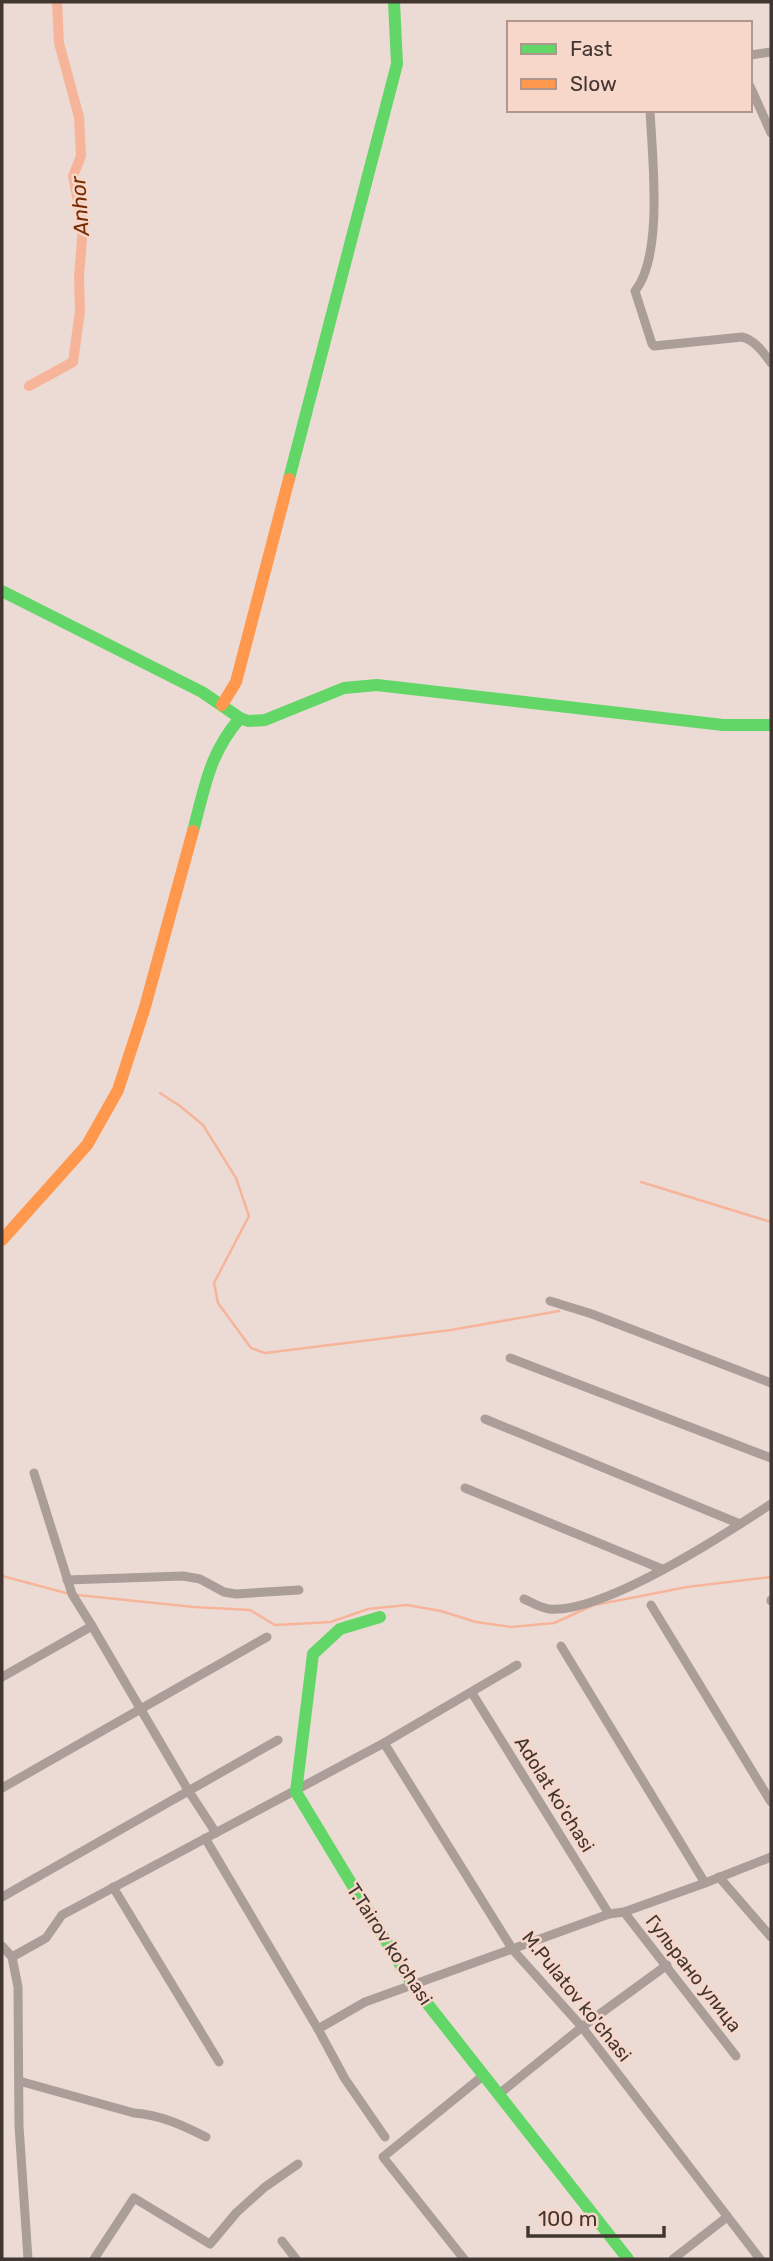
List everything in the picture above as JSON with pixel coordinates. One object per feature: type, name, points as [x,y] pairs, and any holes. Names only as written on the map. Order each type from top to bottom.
[{"type":"street","points":[[222,705],[236,682],[397,64],[394,2]]},
{"type":"street","points":[[752,55],[771,52]]},
{"type":"street","points":[[752,90],[771,133]]},
{"type":"street","points":[[650,112],[652,231],[648,264],[635,290],[652,344],[654,346],[742,337],[754,343],[771,363]]},
{"type":"street","points":[[2,591],[202,692],[240,718],[252,721],[261,721],[338,690],[357,685],[377,685],[723,725],[771,725]]},
{"type":"street","points":[[2,1240],[86,1145],[118,1090],[145,1007],[213,757],[226,734],[240,718]]},
{"type":"street","points":[[550,1301],[592,1314],[771,1383]]},
{"type":"street","points":[[510,1358],[771,1458]]},
{"type":"street","points":[[485,1419],[740,1524]]},
{"type":"street","points":[[34,1473],[72,1594],[216,1833]]},
{"type":"street","points":[[465,1488],[662,1569]]},
{"type":"street","points":[[524,1599],[548,1609],[590,1604],[662,1569],[771,1504]]},
{"type":"street","points":[[67,1580],[183,1576],[200,1578],[224,1591],[236,1594],[299,1590]]},
{"type":"street","points":[[651,1605],[771,1802]]},
{"type":"street","points":[[296,1792],[313,1654],[340,1629],[380,1617]]},
{"type":"street","points":[[2,1677],[92,1626]]},
{"type":"street","points":[[2,1788],[267,1637]]},
{"type":"street","points":[[561,1646],[705,1883]]},
{"type":"street","points":[[12,1958],[46,1938],[62,1915],[296,1792],[517,1665]]},
{"type":"street","name":"Adolat ko'chasi","points":[[472,1693],[608,1914]]},
{"type":"street","points":[[2,1897],[278,1741]]},
{"type":"street","name":"M.Pulatov ko'chasi","points":[[384,1743],[513,1950],[582,2027],[760,2259]]},
{"type":"street","name":"T.Tairov ko'chasi","points":[[296,1792],[412,1984],[628,2259]]},
{"type":"street","points":[[205,1838],[345,2079],[385,2137]]},
{"type":"street","points":[[318,2029],[365,2002],[412,1984],[608,1914],[624,1912],[771,1857]]},
{"type":"street","points":[[719,1877],[771,1937]]},
{"type":"street","points":[[113,1887],[219,2062]]},
{"type":"street","name":"Гульрано улица","points":[[624,1912],[736,2056]]},
{"type":"street","points":[[2,1946],[12,1958],[18,1987],[19,2126],[28,2259]]},
{"type":"street","points":[[499,2094],[582,2027],[667,1965]]},
{"type":"street","points":[[464,2259],[383,2157],[484,2075]]},
{"type":"street","points":[[19,2081],[134,2113],[172,2120],[206,2137]]},
{"type":"street","points":[[94,2259],[134,2198],[210,2244],[237,2212],[265,2187],[298,2164]]},
{"type":"street","points":[[673,2259],[727,2217]]},
{"type":"street","points":[[282,2241],[296,2259]]},
{"type":"waterway","name":"Anhor","points":[[29,386],[73,362],[80,311],[79,277],[83,226],[73,176],[81,156],[79,117],[59,43],[57,2]]},
{"type":"waterway","points":[[160,1093],[203,1125],[236,1178],[249,1216],[214,1283],[218,1303],[251,1348],[265,1353],[451,1330],[559,1311]]},
{"type":"waterway","points":[[641,1182],[771,1222]]},
{"type":"waterway","points":[[2,1576],[70,1594]]},
{"type":"waterway","points":[[77,1595],[250,1610],[275,1625],[331,1622],[368,1609],[407,1605],[441,1611],[476,1622],[511,1627],[554,1623],[594,1605],[687,1587],[771,1577]]},
{"type":"traffic: fast","points":[[289,479],[397,64],[394,2]]},
{"type":"traffic: fast","points":[[2,591],[202,692],[248,721],[265,720],[344,688],[377,685],[723,725],[771,725]]},
{"type":"traffic: fast","points":[[193,831],[215,758],[240,718]]},
{"type":"traffic: fast","points":[[380,1617],[340,1629],[313,1654],[296,1792],[412,1984],[628,2259]]},
{"type":"traffic: slow","points":[[222,705],[236,682],[289,479]]},
{"type":"traffic: slow","points":[[2,1240],[87,1145],[118,1090],[145,1007],[193,831]]}]
